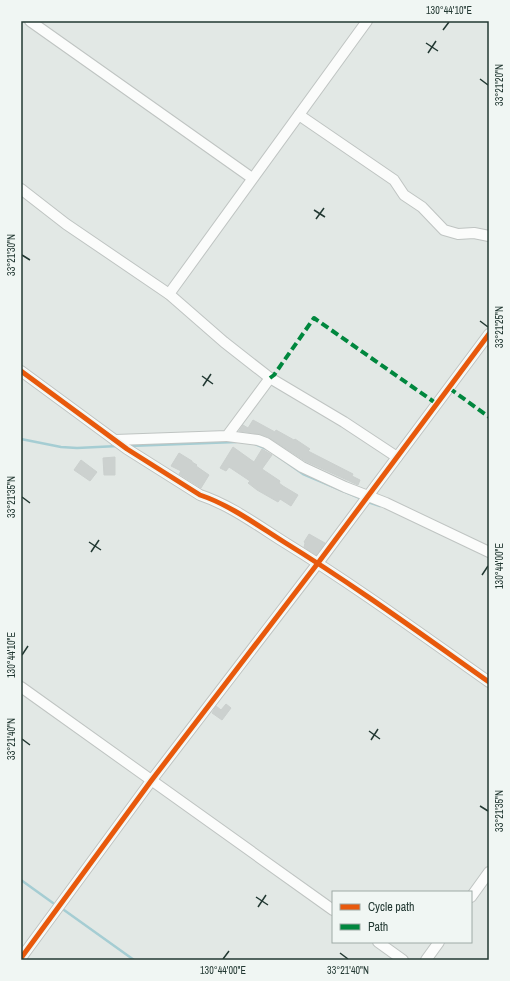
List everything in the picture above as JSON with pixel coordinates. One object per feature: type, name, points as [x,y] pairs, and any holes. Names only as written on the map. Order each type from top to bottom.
[{"type":"street","points":[[30,21],[252,178]]},
{"type":"street","points":[[169,294],[367,21]]},
{"type":"street","points":[[299,115],[394,180],[404,195],[422,207],[444,230],[458,234],[474,233],[489,236]]},
{"type":"street","points":[[21,189],[66,224],[169,294],[224,342],[270,378],[344,422],[397,457]]},
{"type":"street","points":[[21,958],[151,781],[318,563],[489,334]]},
{"type":"street","points":[[21,371],[121,444],[200,495],[212,499],[247,518],[318,563],[489,682]]},
{"type":"street","points":[[227,436],[270,378]]},
{"type":"street","points":[[121,444],[227,436],[262,442],[302,467],[345,487],[366,499],[386,503],[489,552]]},
{"type":"street","points":[[21,688],[332,909]]},
{"type":"street","points":[[472,897],[489,872]]},
{"type":"street","points":[[379,943],[403,960]]},
{"type":"street","points":[[426,960],[438,943]]},
{"type":"building","points":[[253,420],[275,432],[276,430],[294,440],[295,439],[310,449],[308,451],[353,474],[352,476],[360,480],[358,485],[305,461],[268,437],[239,431],[243,425],[248,428]]},
{"type":"building","points":[[233,447],[254,462],[262,449],[272,455],[262,469],[280,481],[279,483],[283,486],[298,495],[291,506],[280,499],[278,502],[257,490],[248,483],[250,481],[229,467],[226,471],[220,468]]},
{"type":"building","points":[[179,453],[192,461],[197,465],[196,466],[209,475],[201,488],[179,474],[181,471],[171,466]]},
{"type":"building","points":[[115,457],[115,475],[104,475],[103,458]]},
{"type":"building","points":[[81,460],[97,472],[90,481],[74,470]]},
{"type":"building","points":[[309,534],[325,543],[316,555],[304,547],[304,542]]},
{"type":"building","points":[[226,704],[231,708],[222,720],[212,713],[216,706],[221,710]]},
{"type":"waterway","points":[[21,439],[61,447],[77,448],[118,446]]},
{"type":"waterway","points":[[129,446],[236,442]]},
{"type":"waterway","points":[[255,444],[267,449]]},
{"type":"waterway","points":[[276,455],[303,474],[362,499]]},
{"type":"waterway","points":[[368,502],[380,506]]},
{"type":"waterway","points":[[21,880],[53,903]]},
{"type":"waterway","points":[[64,910],[134,960]]},
{"type":"marked path","points":[[270,378],[274,375],[314,318],[437,404]]},
{"type":"marked path","points":[[449,388],[489,417]]},
{"type":"cycle path","points":[[21,958],[151,781],[318,563],[489,334]]},
{"type":"cycle path","points":[[21,371],[127,449],[200,495],[222,504],[243,516],[310,558],[489,682]]}]
